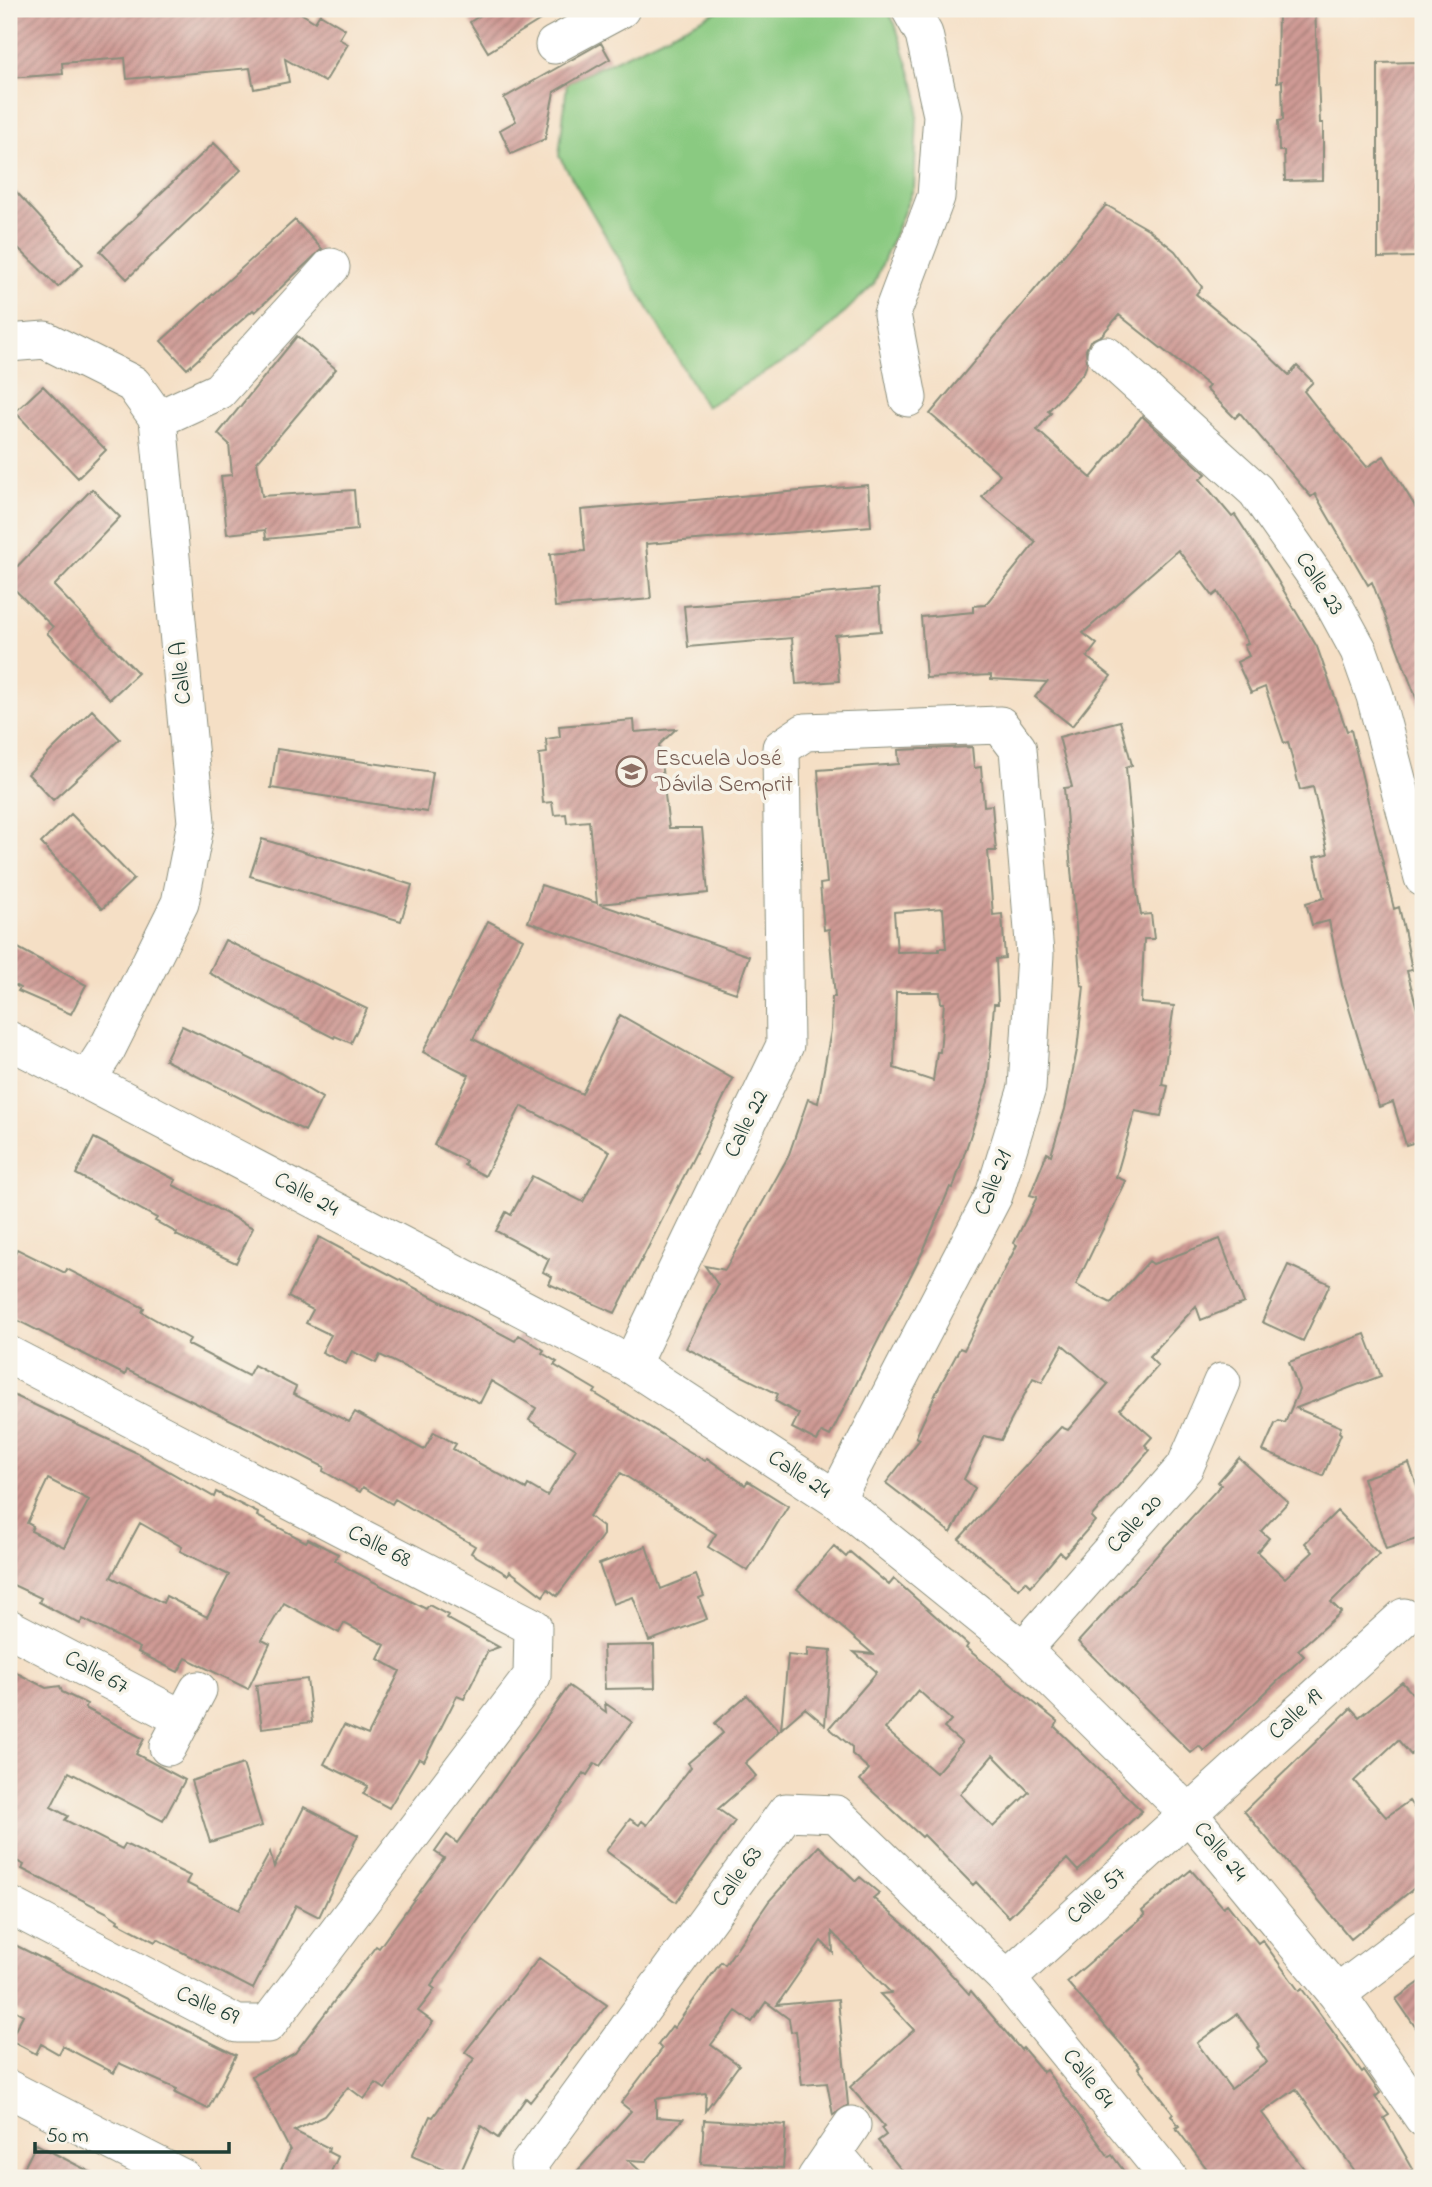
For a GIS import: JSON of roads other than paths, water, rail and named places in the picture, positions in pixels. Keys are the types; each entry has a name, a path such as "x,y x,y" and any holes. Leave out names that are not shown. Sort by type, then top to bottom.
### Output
{"street":[{"path":"554,45 583,17 621,9"},
{"path":"908,398 892,314 936,197 942,115 925,34 910,9"},
{"path":"9,343 45,340 133,384 158,419 219,391 331,267"},
{"name":"Calle 23","path":"1106,355 1256,491 1328,594 1359,651 1375,696 1423,878"},
{"name":"Calle A","path":"87,1080 107,1049 180,903 196,822 158,419"},
{"name":"Calle 21","path":"783,866 781,748 805,732 1000,725 1018,749 1035,954 1027,1088 994,1195 836,1499"},
{"name":"Calle 22","path":"631,1365 785,1045 783,866"},
{"name":"Calle 24","path":"9,1040 631,1365 836,1499 1023,1650 1188,1813 1337,1994 1423,2118"},
{"name":"Calle 68","path":"9,1355 534,1627 532,1676 414,1832"},
{"name":"Calle 20","path":"1023,1650 1185,1467 1222,1382"},
{"name":"Calle 19","path":"1188,1813 1404,1617"},
{"name":"Calle 67","path":"9,1628 183,1719"},
{"name":"Calle 63","path":"532,2178 529,2164 786,1811 836,1814 1007,1979"},
{"name":"Calle 57","path":"1007,1979 1188,1813"},
{"name":"Calle 69","path":"9,1905 237,2024 268,2024 414,1832"},
{"path":"1337,1994 1423,1929"},
{"name":"Calle 64","path":"1007,1979 1169,2178"},
{"path":"9,2089 183,2178"}],"place":[{"name":"Escuela José Dávila Semprit","path":"632,772"}]}
